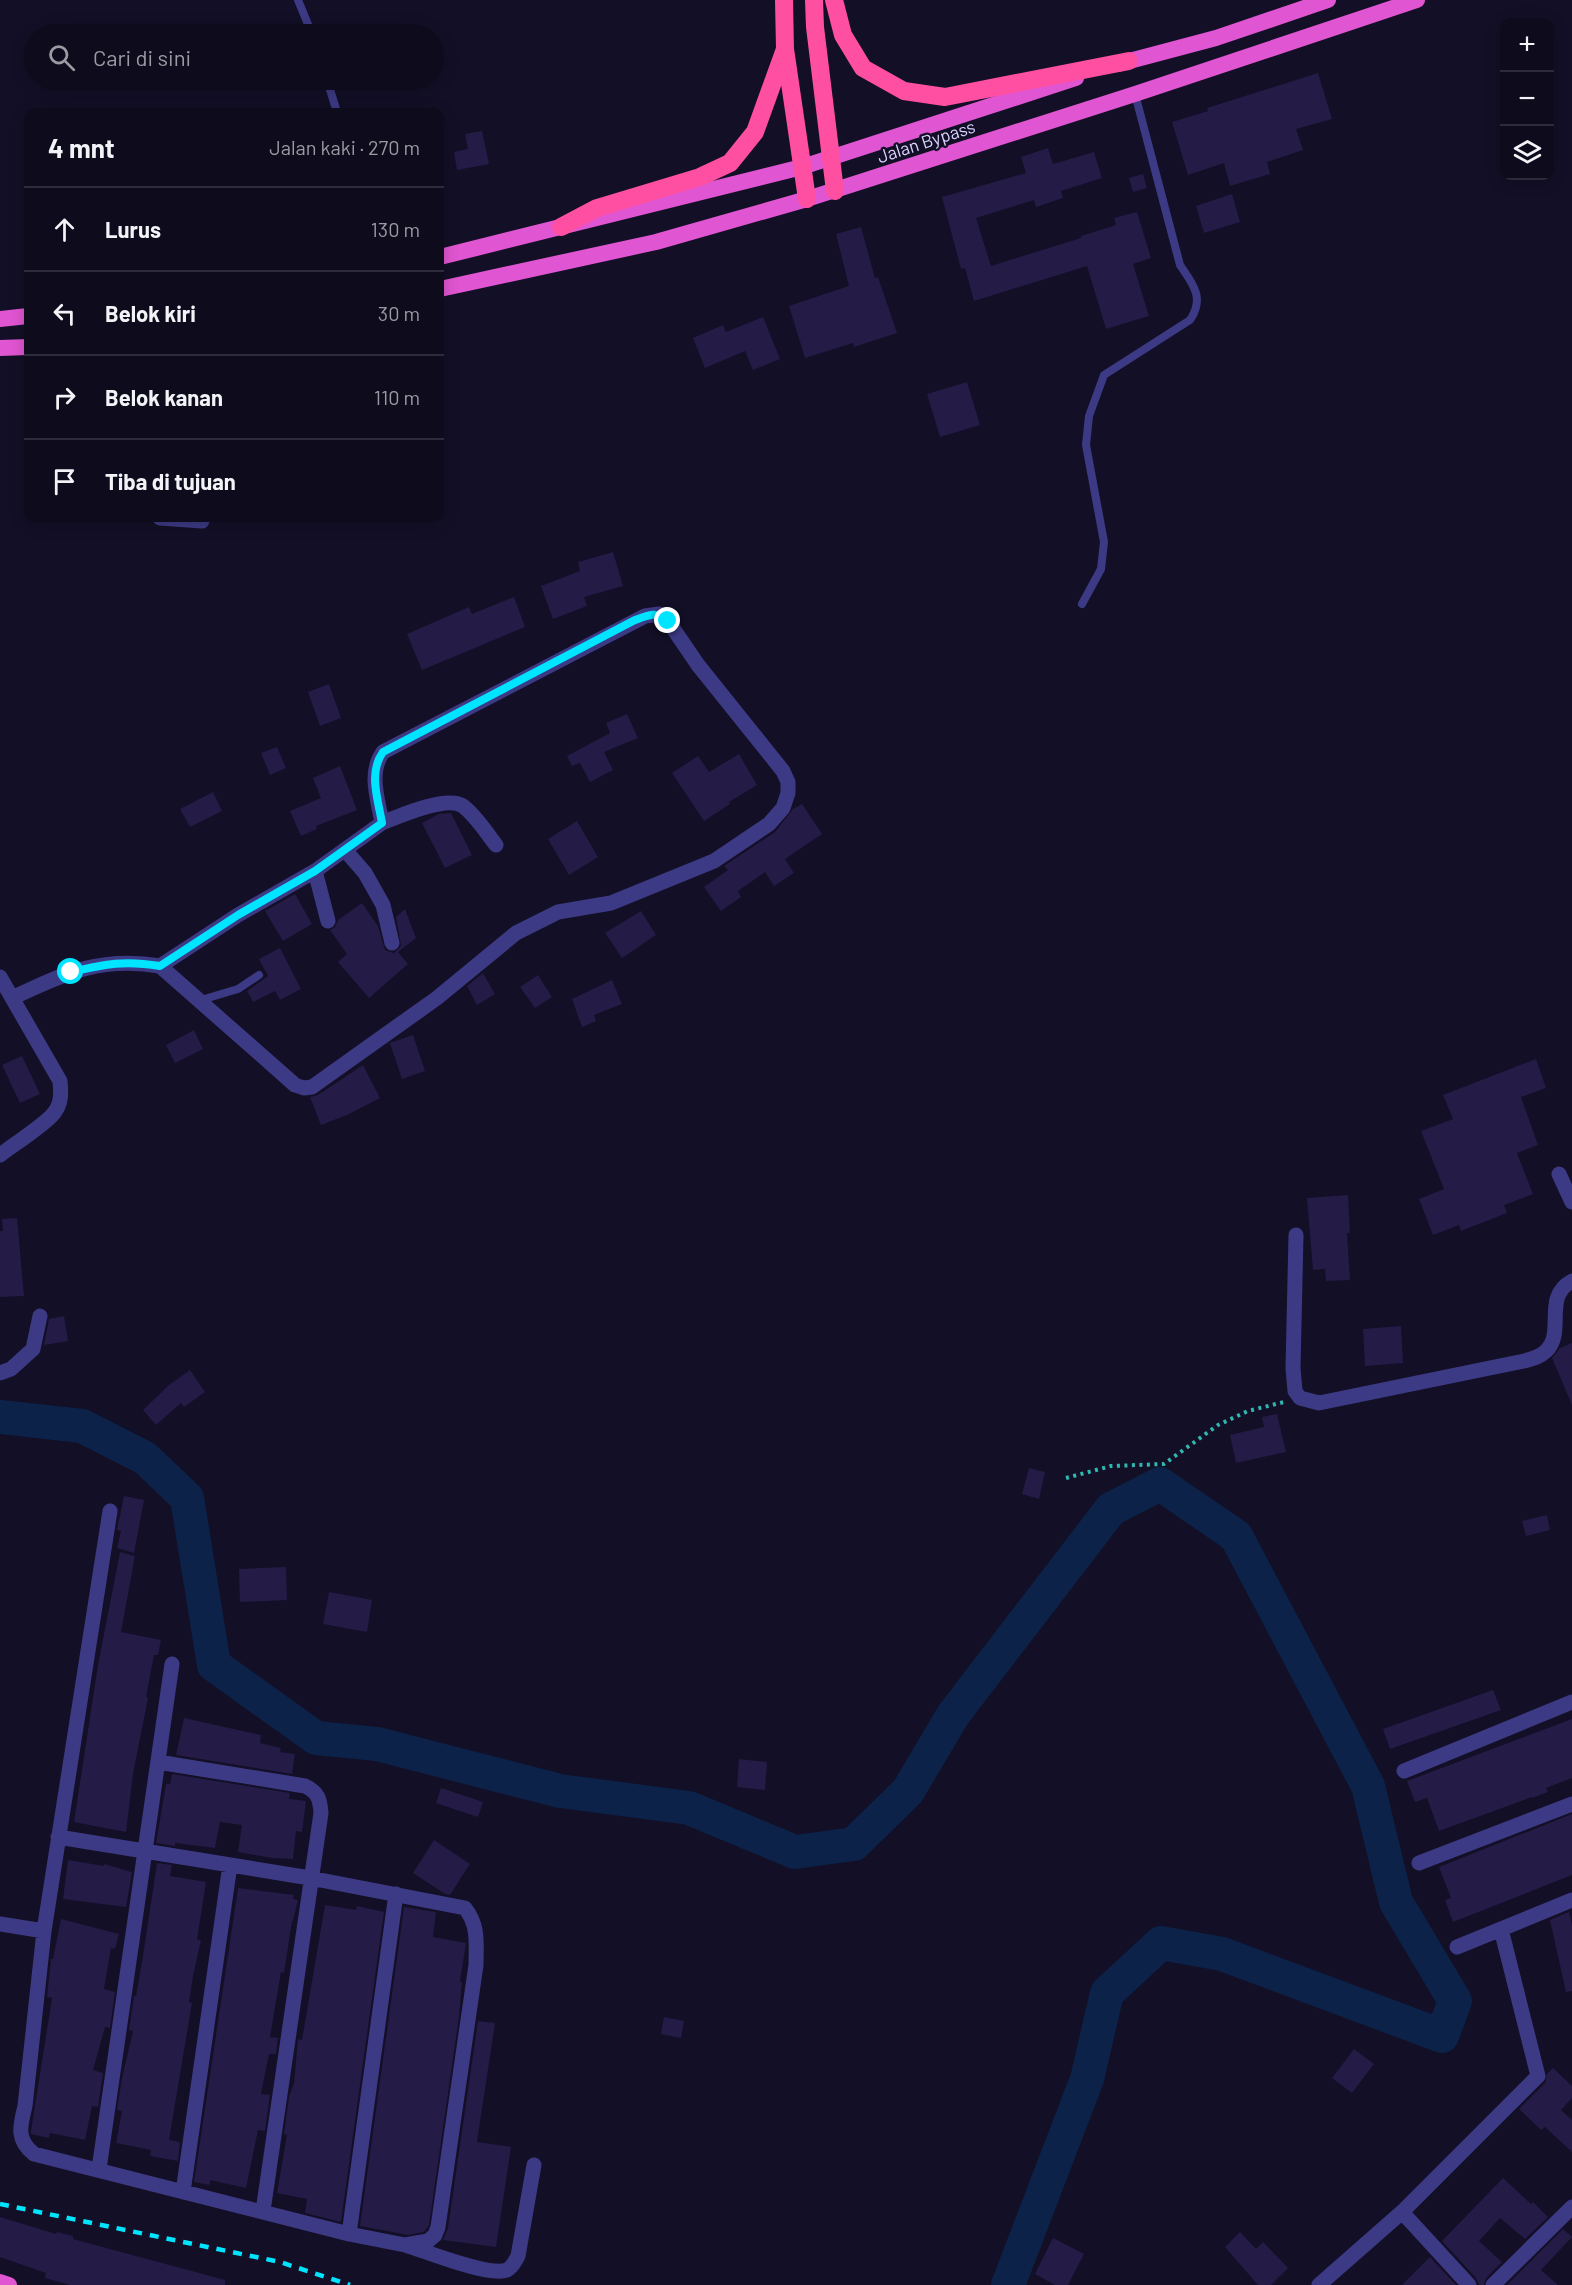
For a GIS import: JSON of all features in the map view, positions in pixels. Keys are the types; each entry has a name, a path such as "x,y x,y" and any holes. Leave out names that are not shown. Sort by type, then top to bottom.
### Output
{"highway":[{"path":"784,0 785,49 807,199"},
{"path":"814,0 815,27 835,191"},
{"path":"834,0 843,35 863,68 904,91 945,97 1129,61"},
{"name":"Jalan Bypass","path":"444,256 830,159 1129,61 1215,38 1328,0"},
{"name":"Jalan Bypass","path":"444,288 656,242 835,191 1417,0"},
{"path":"561,227 597,208 700,177 730,163 755,132 785,49"},
{"path":"0,318 24,316"},
{"path":"0,348 24,346"},
{"path":"0,2282 9,2285"}],"street":[{"path":"12,998 71,972 114,962 135,962 160,966 295,1085 304,1088 312,1086 437,998 516,933 558,912 610,903 714,861 769,824 783,808 788,793 788,782 783,771 698,665 668,621 663,616 652,614 633,621 383,752 374,770 382,823"},
{"path":"160,966 238,915 315,871 382,823 445,802 456,802 475,818 496,845"},
{"path":"345,850 365,873 383,905 392,943"},
{"path":"315,871 327,921"},
{"path":"0,977 60,1081 61,1092 54,1114 0,1155"},
{"path":"1559,1174 1572,1202"},
{"path":"1296,1235 1293,1368 1295,1391 1300,1398 1319,1403 1538,1357 1547,1350 1552,1341 1556,1299 1562,1286 1572,1281"},
{"path":"0,1373 11,1369 33,1349 40,1316"},
{"path":"110,1510 44,1931 21,2136 24,2146 34,2154 349,2234 405,2245 478,2269 497,2272 508,2270 514,2265 518,2256 534,2165"},
{"path":"99,2169 172,1664"},
{"path":"1404,1771 1572,1702"},
{"path":"158,1762 305,1786 315,1791 320,1800 321,1813 263,2211"},
{"path":"1419,1863 1572,1804"},
{"path":"58,1837 310,1878 465,1908 473,1919 476,1934 476,1965 438,2227 435,2235 428,2241 405,2245"},
{"path":"183,2192 230,1865"},
{"path":"349,2234 396,1894"},
{"path":"1457,1947 1572,1900"},
{"path":"0,1924 44,1931"},
{"path":"1319,2285 1402,2212 1538,2076 1501,1929"},
{"path":"1492,2285 1572,2207"},
{"path":"1402,2212 1468,2285"}],"lane":[{"path":"298,0 308,24"},
{"path":"330,90 336,108"},
{"path":"1082,604 1101,569 1104,542 1086,445 1089,416 1104,375 1190,320 1196,310 1198,299 1193,284 1180,265 1135,94"},
{"path":"201,1000 238,989 259,975"}],"path":[{"path":"1066,1478 1111,1466 1164,1464 1218,1425 1248,1411 1300,1398"}],"building":[{"path":"1318,73 1332,119 1296,129 1303,150 1267,162 1270,174 1230,186 1224,163 1188,175 1172,122 1208,111 1207,108"},
{"path":"482,131 489,164 457,170 454,152 468,149 465,134"},
{"path":"1048,148 1053,164 1094,152 1102,178 1061,191 1063,198 1036,207 1034,200 976,218 991,266 1081,238 1081,236 1116,225 1114,218 1137,212 1151,258 1133,264 1149,316 1106,329 1087,266 974,301 965,268 961,269 942,197 1026,173 1021,157"},
{"path":"1143,174 1147,188 1133,192 1129,178"},
{"path":"1232,194 1240,222 1204,233 1196,206"},
{"path":"861,227 875,278 878,277 897,333 854,347 853,343 805,358 789,306 849,286 836,234"},
{"path":"763,317 780,359 753,370 745,351 705,368 693,338 723,325 726,332"},
{"path":"967,382 980,425 940,437 927,394"},
{"path":"613,552 623,586 584,597 587,606 553,619 541,586 580,571 578,562"},
{"path":"514,597 525,627 422,670 407,634 469,607 472,614"},
{"path":"329,684 341,718 320,726 308,692"},
{"path":"627,714 638,738 604,752 613,770 590,782 580,763 572,766 567,756 610,733 606,723"},
{"path":"277,747 286,768 270,775 261,753"},
{"path":"739,754 757,785 704,821 672,773 698,756 709,772"},
{"path":"340,766 357,810 316,826 317,829 301,836 290,811 321,798 313,778"},
{"path":"213,792 222,811 190,827 180,809"},
{"path":"802,804 822,834 785,859 794,873 774,886 765,872 738,891 741,897 721,911 704,887 728,870 724,866 775,832 793,809"},
{"path":"451,813 472,855 445,868 422,823 439,814"},
{"path":"577,821 598,857 569,875 548,839"},
{"path":"295,894 312,924 283,941 265,911"},
{"path":"362,903 378,926 385,950 394,953 401,946 396,917 405,909 416,938 398,952 408,964 369,998 338,962 347,954 330,930 335,927 338,920"},
{"path":"641,911 656,935 622,958 605,933"},
{"path":"280,948 301,989 280,1000 275,991 253,1002 247,991 268,976 259,959"},
{"path":"483,973 495,994 477,1005 467,986"},
{"path":"538,975 552,997 535,1008 520,987"},
{"path":"612,980 622,1004 594,1015 596,1021 582,1027 572,999"},
{"path":"194,1030 203,1049 175,1063 166,1045"},
{"path":"413,1035 425,1071 402,1079 390,1043"},
{"path":"22,1056 40,1094 20,1103 2,1065"},
{"path":"1536,1059 1546,1088 1521,1097 1538,1145 1517,1153 1533,1194 1504,1205 1507,1213 1461,1231 1459,1225 1433,1235 1419,1199 1444,1189 1421,1131 1453,1119 1443,1095"},
{"path":"363,1065 380,1098 321,1125 310,1097 318,1095"},
{"path":"1348,1195 1350,1233 1347,1233 1350,1280 1326,1281 1325,1269 1313,1270 1307,1198"},
{"path":"17,1218 24,1296 0,1297 2,1219"},
{"path":"64,1316 68,1341 44,1345 49,1319"},
{"path":"1401,1326 1403,1363 1365,1366 1363,1329"},
{"path":"1572,1343 1572,1405 1552,1358 1560,1348"},
{"path":"190,1370 205,1392 184,1407 181,1403 156,1425 143,1410 169,1385"},
{"path":"1277,1414 1286,1452 1236,1463 1230,1435 1264,1427 1262,1417"},
{"path":"1029,1468 1045,1472 1039,1499 1022,1494"},
{"path":"124,1496 144,1500 134,1553 117,1548 121,1531 117,1530"},
{"path":"1547,1515 1550,1530 1526,1536 1522,1521"},
{"path":"120,1552 135,1556 121,1632 161,1640 158,1655 154,1655 146,1697 148,1698 133,1774 126,1832 74,1822 98,1665"},
{"path":"286,1567 287,1600 240,1602 239,1569"},
{"path":"329,1592 372,1600 367,1632 323,1624"},
{"path":"1493,1690 1501,1710 1390,1749 1383,1729"},
{"path":"184,1718 261,1735 260,1743 281,1748 280,1752 295,1754 292,1774 176,1755"},
{"path":"1572,1719 1572,1778 1546,1788 1548,1792 1439,1831 1427,1798 1415,1802 1407,1781"},
{"path":"739,1759 767,1762 765,1790 737,1787"},
{"path":"172,1774 290,1793 289,1799 306,1801 302,1832 296,1831 293,1859 238,1852 242,1825 220,1822 215,1848 156,1843 166,1784 170,1784"},
{"path":"441,1788 483,1802 478,1817 436,1803"},
{"path":"1572,1814 1572,1875 1453,1922 1445,1900 1451,1898 1439,1867"},
{"path":"434,1840 470,1864 450,1895 413,1873"},
{"path":"68,1860 104,1866 104,1864 132,1872 126,1907 63,1899"},
{"path":"157,1863 172,1865 170,1876 206,1882 197,1940 201,1940 189,2002 192,2003 169,2140 180,2142 178,2161 150,2156 151,2150 116,2143 122,2111 117,2110 133,2031 129,2030"},
{"path":"238,1888 294,1895 293,1899 298,1900 292,1921 284,1973 281,1972 270,2037 278,2038 276,2054 269,2054 261,2094 270,2095 265,2131 258,2130 246,2188 210,2180 210,2185 194,2182"},
{"path":"325,1905 356,1910 357,1906 384,1912 341,2222 305,2213 307,2199 277,2193 287,2135 284,2134 289,2097 294,2083 298,2039 302,2040"},
{"path":"404,1907 436,1912 433,1937 466,1943 460,1982 462,1982 459,2017 429,2225 424,2232 408,2235 360,2226"},
{"path":"1569,1912 1572,1925 1572,1991 1566,1992 1550,1920"},
{"path":"61,1919 119,1934 115,1949 111,1948 104,1989 115,1992 110,2028 105,2027 93,2070 103,2073 98,2107 92,2106 85,2140 50,2133 49,2138 31,2134 52,1998 47,1997 51,1959 53,1959"},
{"path":"664,2017 684,2021 681,2038 661,2034"},
{"path":"478,2021 495,2023 477,2142 511,2147 496,2247 443,2240 448,2228"},
{"path":"1354,2049 1374,2064 1352,2093 1332,2078"},
{"path":"1553,2068 1572,2086 1572,2098 1561,2110 1572,2120 1572,2152 1545,2127 1541,2130 1519,2109 1545,2083 1547,2074"},
{"path":"1503,2178 1548,2217 1525,2239 1500,2218 1479,2241 1502,2262 1486,2278 1484,2285 1479,2285 1476,2278 1442,2241"},
{"path":"0,2217 225,2280 225,2285 70,2285 45,2278 46,2273 0,2257"},
{"path":"1563,2229 1572,2237 1541,2270 1558,2285 1507,2285"},
{"path":"1240,2232 1256,2249 1263,2242 1288,2268 1271,2285 1258,2285 1225,2247"},
{"path":"1053,2238 1084,2254 1068,2285 1055,2285 1035,2274"},
{"path":"1430,2257 1456,2285 1402,2285"}],"waterway":[{"path":"0,1417 82,1426 145,1458 187,1498 214,1665 316,1738 377,1744 560,1791 689,1808 795,1852 854,1844 908,1791 953,1715 1111,1509 1160,1484 1236,1536 1368,1786 1396,1902 1455,2001 1442,2036 1222,1954 1161,1943 1107,1993 1087,2079 1008,2285"}],"railway":[{"path":"0,2204 280,2262 350,2285"}],"route":[{"path":"71,972 114,962 135,962 160,966 238,915 315,871 382,823 374,770 383,752 633,621 652,614 663,616 668,621"}]}
